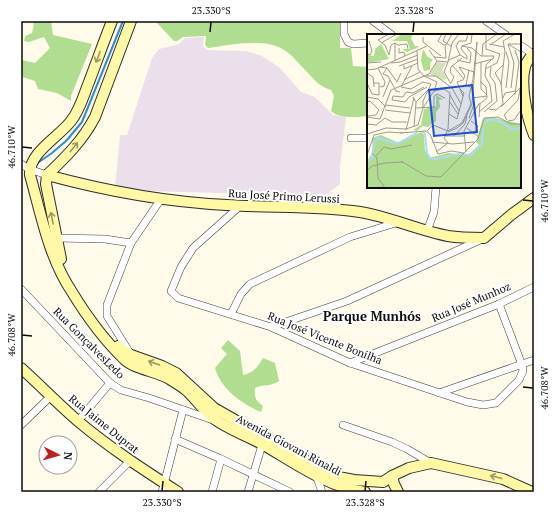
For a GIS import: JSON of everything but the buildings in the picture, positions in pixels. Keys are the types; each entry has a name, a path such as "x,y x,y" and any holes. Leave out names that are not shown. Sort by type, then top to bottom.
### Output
{"street":[{"path":"25,166 73,119 112,21"},
{"path":"48,175 70,153 88,130 95,117 131,21"},
{"path":"344,21 344,34 348,42 353,44 367,43"},
{"path":"374,21 391,34"},
{"path":"486,21 505,34"},
{"path":"521,46 533,54 525,65 523,78 530,125 534,135"},
{"path":"351,138 367,138"},
{"name":"Rua José Primo Lerussi","path":"25,166 48,175 73,182 161,199 240,206 318,208 360,212 449,236 484,238"},
{"name":"Avenida Giovani Rinaldi","path":"25,166 30,175 57,263 65,280 86,313 102,334 125,360 130,358"},
{"name":"Avenida Giovani Rinaldi","path":"48,175 46,184 57,238 63,264 73,286 106,332 130,358 186,390 202,408 333,476 369,482 383,482 409,468 431,463 503,479 533,491"},
{"path":"428,231 434,212 436,188"},
{"path":"271,328 347,301 484,238 534,198"},
{"path":"130,358 107,316 107,305 131,243 161,199"},
{"name":"Rua José Vicente Bonilha","path":"240,206 193,248 181,267 171,291 178,298 271,328 350,363 474,404 496,403 519,380 523,371 522,365"},
{"path":"231,314 241,294 250,284 350,237 399,222"},
{"path":"57,238 105,239 131,243"},
{"name":"Rua José Munhoz","path":"350,363 499,304 534,287"},
{"name":"Rua GonçalvesLedo","path":"21,289 110,383 121,390 150,398 183,410 221,418"},
{"path":"499,304 522,365"},
{"path":"439,393 534,360"},
{"name":"Rua Jaime Duprat","path":"21,368 78,421 163,487 178,492"},
{"path":"78,421 110,383"},
{"path":"21,425 51,396"},
{"path":"163,487 183,410"},
{"name":"Avenida Giovani Rinaldi","path":"221,418 262,445 334,485 365,492"},
{"path":"343,425 392,442 431,463"},
{"path":"175,439 290,492"},
{"path":"248,492 262,445"},
{"path":"212,492 221,459"},
{"path":"99,492 130,461"},
{"path":"316,475 322,492"},
{"path":"392,476 398,492"}],"shaded area":[{"path":"204,37 203,47 208,50 247,51 262,56 280,68 301,92 315,97 333,115 346,117 340,166 340,184 324,196 145,191 115,187 120,135 127,135 152,58 159,49 179,44 185,38"}],"green space":[{"path":"32,21 51,21 53,35 92,44 71,96 71,101 57,93 38,89 35,81 22,77 21,60 35,63 50,48 44,37 29,42 24,41 25,36 32,33 34,25"},
{"path":"155,21 340,21 340,48 351,48 353,66 367,67 367,116 354,117 334,114 331,111 334,96 331,90 320,84 292,56 278,47 269,44 249,43 208,48 205,45 206,36 183,37 177,41 174,41"},
{"path":"228,340 240,351 243,375 250,373 255,369 263,358 275,363 279,381 255,388 256,398 263,406 261,412 247,405 233,395 218,376 215,368 227,354 221,348"}],"waterway":[{"path":"36,164 67,140 82,122 123,21"}],"district":[{"name":"Parque Munhós","path":"372,316"}]}
